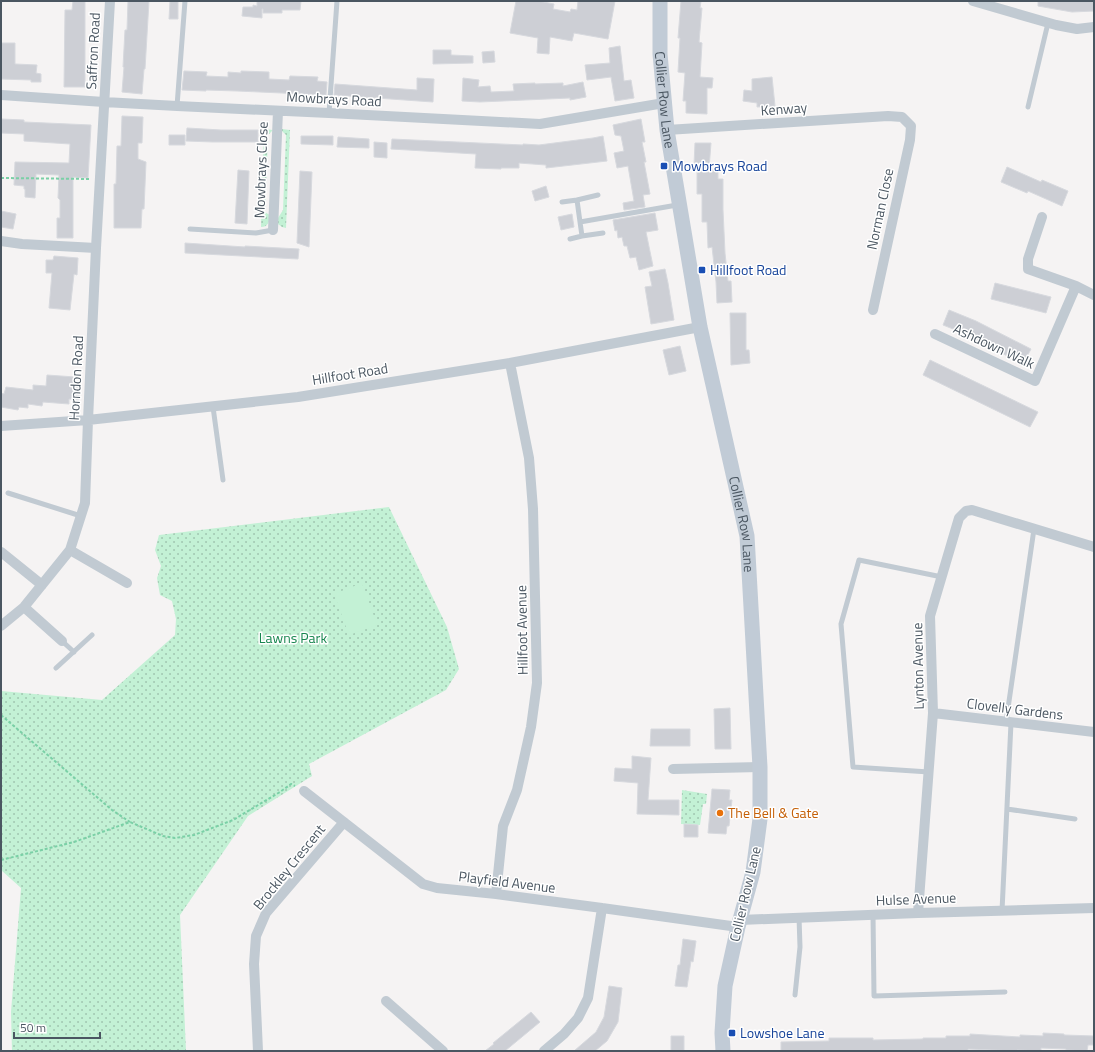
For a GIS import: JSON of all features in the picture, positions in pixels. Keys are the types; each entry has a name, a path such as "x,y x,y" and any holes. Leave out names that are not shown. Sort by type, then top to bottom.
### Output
{"main road":[{"name":"Collier Row Lane","path":"660,1 660,54 667,130 700,327 748,536 760,767 760,819 754,872 739,923 725,986 722,1032 723,1051"}],"street":[{"name":"Saffron Road","path":"104,102 110,1"},
{"path":"973,1 1063,27 1077,29 1094,27"},
{"name":"Mowbrays Road","path":"1,95 177,106 540,124 664,103"},
{"name":"Horndon Road","path":"1,626 24,607 70,550 85,503 104,102"},
{"name":"Mowbrays Close","path":"273,230 278,111"},
{"name":"Kenway","path":"667,130 888,116 902,117"},
{"name":"Norman Close","path":"873,310 910,140 910,126 902,117"},
{"path":"1042,216 1028,259 1028,268 1076,286 1094,295"},
{"path":"1,241 22,244 96,248"},
{"name":"Ashdown Walk","path":"935,334 1035,381 1076,286"},
{"name":"Hillfoot Road","path":"1,426 88,420 298,397 510,363 700,327"},
{"name":"Hillfoot Avenue","path":"496,894 503,826 517,790 531,727 537,683 533,509 529,458 510,363"},
{"name":"Lynton Avenue","path":"918,913 933,713 930,616 959,518 966,511 972,510 1094,547"},
{"path":"70,550 127,584"},
{"path":"1,552 42,585"},
{"path":"24,607 62,641"},
{"name":"Clovelly Gardens","path":"933,713 1094,732"},
{"path":"673,769 760,767"},
{"name":"Playfield Avenue","path":"304,791 424,884 437,888 739,923"},
{"name":"Brockley Crescent","path":"258,1051 254,964 256,936 266,913 344,822"},
{"path":"544,1051 564,1034 578,1018 588,998 602,908"},
{"name":"Hulse Avenue","path":"739,923 799,917 1094,908"},
{"path":"386,1001 443,1051"}],"lane":[{"path":"177,106 185,1"},
{"path":"329,113 337,1"},
{"path":"1028,107 1048,23"},
{"path":"562,202 598,195"},
{"path":"577,200 582,236"},
{"path":"580,222 680,204"},
{"path":"190,229 256,233 273,230"},
{"path":"570,238 603,233"},
{"path":"213,407 223,480"},
{"path":"8,493 81,516"},
{"path":"1002,911 1008,722 1034,529"},
{"path":"929,772 853,767 841,624 858,560 942,577"},
{"path":"56,668 92,635"},
{"path":"62,641 74,652"},
{"path":"1006,809 1075,819"},
{"path":"873,914 874,996 1005,992"},
{"path":"795,995 800,947 799,917"}],"path":[{"path":"1,178 100,180"},
{"path":"1,715 112,810 130,822 164,836 175,838 194,835 232,820 291,784 304,791"},
{"path":"1,860 74,842 130,822"}],"green space":[{"path":"264,129 273,130 268,135 265,212 271,216 267,225 261,227"},
{"path":"282,129 290,130 286,228 278,224 278,218 283,210 286,135"},
{"name":"Lawns Park","path":"389,507 447,627 459,669 446,690 309,764 312,776 248,816 180,915 186,1051 12,1051 11,1012 21,888 1,870 1,691 102,700 175,635 176,619 172,601 160,595 157,578 161,566 155,550 159,535"},
{"path":"362,583 377,625 349,635 334,594"},
{"path":"682,790 707,794 706,804 703,804 700,825 681,824"}],"building":[{"path":"73,1 85,1 85,87 64,87 65,10 72,10"},
{"path":"128,1 149,1 142,94 122,92"},
{"path":"170,1 178,1 178,19 169,19"},
{"path":"257,1 301,1 300,10 282,10 282,13 263,13 262,9 262,18 242,16 243,7 253,7 253,5 257,6"},
{"path":"516,1 538,1 554,4 553,9 570,12 571,9 577,10 578,1 615,1 608,39 574,33 572,41 550,37 549,54 537,53 538,38 510,33"},
{"path":"681,1 701,1 700,8 702,8 699,42 702,43 700,77 713,78 712,88 707,88 707,114 686,113 686,101 683,101 685,73 678,72 680,38 678,38"},
{"path":"1038,1 1094,1 1094,11 1072,12 1038,6"},
{"path":"1,43 15,43 15,64 37,65 36,73 41,74 41,82 31,82 31,80 1,79"},
{"path":"620,46 624,81 631,80 634,98 615,101 611,77 587,80 585,65 610,63 609,48"},
{"path":"433,50 451,50 451,55 473,56 473,63 433,64"},
{"path":"494,51 495,62 483,63 482,52"},
{"path":"184,71 207,72 206,76 228,77 228,72 269,72 269,79 289,80 290,76 318,77 317,81 327,82 326,95 182,90"},
{"path":"772,77 775,106 757,107 757,103 743,101 744,90 752,91 752,79"},
{"path":"417,78 434,79 433,102 334,95 335,84 417,90"},
{"path":"463,78 479,80 478,87 490,86 491,92 514,91 513,84 563,83 563,86 583,82 586,97 570,100 570,98 480,102 462,101"},
{"path":"122,116 143,117 142,143 138,143 138,159 146,162 144,209 142,209 141,228 114,228 114,184 116,184 117,146 121,146"},
{"path":"1,119 24,120 24,122 91,125 88,178 73,177 73,238 57,238 57,218 60,218 60,200 58,198 59,175 36,174 35,198 25,197 24,186 14,185 15,162 69,163 70,144 24,141 24,134 1,133"},
{"path":"641,119 645,142 642,142 646,162 644,162 650,194 643,195 645,207 624,210 623,203 634,201 628,166 617,168 614,153 624,151 621,136 615,135 613,125"},
{"path":"187,128 258,130 258,142 186,141"},
{"path":"169,135 185,135 185,145 169,145"},
{"path":"301,136 333,136 333,145 301,144"},
{"path":"603,136 607,161 546,168 546,165 519,163 519,168 475,168 476,154 391,149 392,139 539,145"},
{"path":"338,137 369,139 369,148 337,147"},
{"path":"374,142 387,143 387,158 374,157"},
{"path":"695,143 711,143 709,169 718,169 718,179 723,179 725,253 728,281 731,281 732,302 717,303 712,247 708,248 707,222 702,222 702,194 697,194 697,166 694,165"},
{"path":"1007,167 1041,182 1042,180 1068,191 1062,206 1028,191 1027,193 1001,182"},
{"path":"238,170 249,171 247,224 235,223"},
{"path":"300,171 312,172 309,247 297,243"},
{"path":"546,186 549,197 535,201 532,191"},
{"path":"1,211 16,214 13,229 1,227"},
{"path":"655,213 658,230 646,232 653,266 639,270 636,257 630,258 627,246 624,246 622,237 618,238 613,220"},
{"path":"572,214 574,227 561,230 558,217"},
{"path":"185,243 299,249 298,259 185,253"},
{"path":"54,256 78,258 77,275 74,274 70,310 49,308 52,273 46,273 46,260 53,260"},
{"path":"665,269 674,320 651,324 645,287 652,286 649,272"},
{"path":"995,283 1051,297 1046,313 991,299"},
{"path":"949,310 976,321 1031,349 1023,364 972,338 973,337 943,325"},
{"path":"730,313 746,313 746,350 749,350 750,363 731,365"},
{"path":"680,346 686,371 669,375 663,350"},
{"path":"930,360 1038,412 1030,427 923,375"},
{"path":"47,375 75,377 74,385 80,386 79,400 69,399 69,404 43,402 42,406 28,404 28,408 19,407 18,410 1,407 1,393 4,394 6,387 33,390 33,385 46,386"},
{"path":"730,708 731,749 715,749 714,709"},
{"path":"651,729 690,729 690,746 650,746"},
{"path":"632,756 651,758 648,800 679,800 679,815 637,814 638,783 614,781 615,768 632,769"},
{"name":"The Bell & Gate","path":"712,789 730,790 729,800 732,800 729,826 727,826 726,834 708,833"},
{"path":"684,824 698,825 698,837 684,837"},
{"path":"683,939 696,941 687,987 675,986 678,965 680,965"},
{"path":"609,986 622,988 618,1022 607,1041 595,1051 574,1051 596,1032 604,1017"},
{"path":"531,1012 540,1022 505,1051 485,1051 494,1044 493,1043"},
{"path":"1043,1033 1094,1036 1094,1045 1088,1045 1087,1051 1041,1048 1041,1051 968,1049 968,1051 781,1051 781,1042 829,1041 829,1038 873,1038 873,1040 923,1039 946,1038 946,1036 970,1036 970,1034 1020,1037 1020,1035 1043,1036"},
{"path":"671,1036 684,1036 684,1051 671,1051"}],"place":[{"name":"Mowbrays Road","path":"664,166"},
{"name":"Hillfoot Road","path":"702,270"},
{"name":"The Bell & Gate","path":"720,813"},
{"name":"Lowshoe Lane","path":"732,1033"}]}
